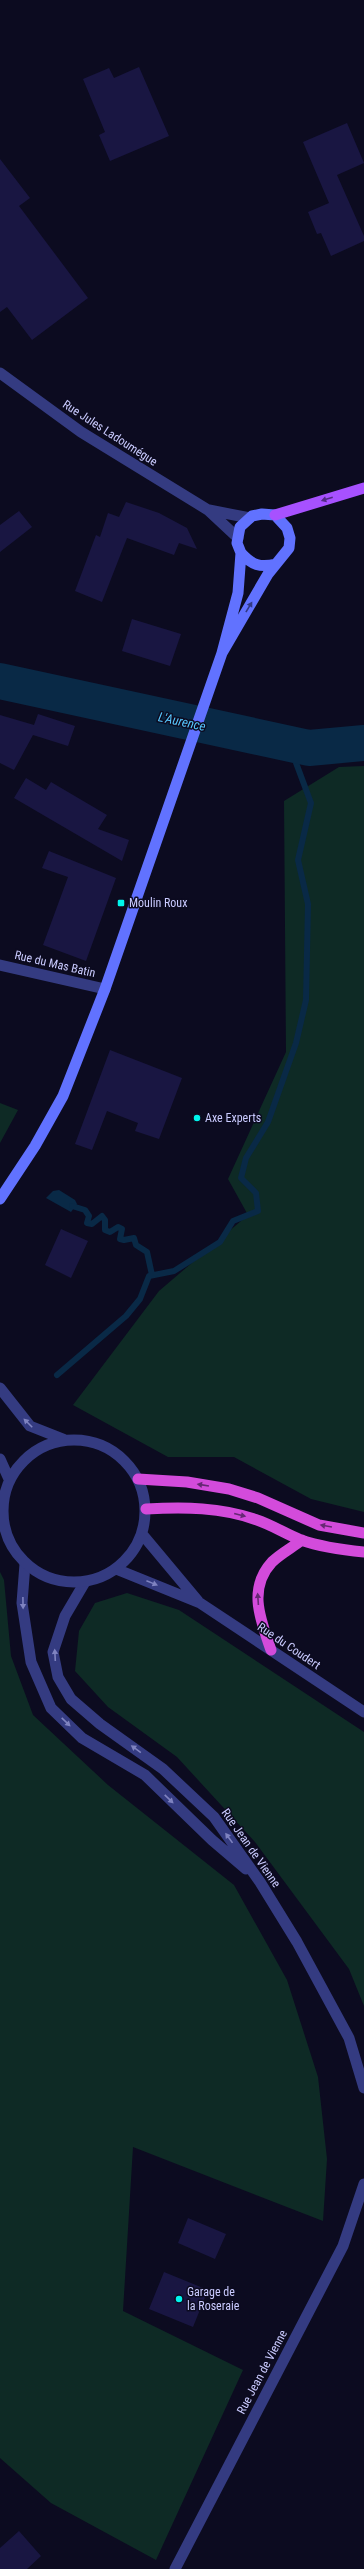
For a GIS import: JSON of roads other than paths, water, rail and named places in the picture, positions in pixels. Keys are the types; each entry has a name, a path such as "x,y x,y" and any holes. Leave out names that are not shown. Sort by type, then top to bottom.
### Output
{"highway":[{"path":"138,1479 186,1482 229,1489 258,1498 319,1525 364,1533"},
{"path":"146,1509 186,1507 219,1510 257,1520 302,1540 344,1550 364,1552"},
{"path":"271,1650 259,1616 257,1588 272,1563 302,1540"}],"main road":[{"path":"0,1199 35,1146 63,1096 105,989 222,653 238,593 241,553 238,538 240,527 250,518 262,514 275,516 364,488"},
{"path":"222,653 276,564 284,557 289,548 290,538 287,528 275,516"},
{"path":"241,553 251,564 263,567 276,564"}],"street":[{"name":"Rue Jules Ladoumégue","path":"0,373 81,432 208,510 238,538"},
{"name":"Rue Jules Ladoumégue","path":"208,510 250,518"},
{"name":"Rue du Mas Batin","path":"0,965 105,989"},
{"path":"0,1388 30,1426 63,1439 85,1440 107,1447 125,1460 138,1479 146,1509 142,1534 131,1553 116,1569 102,1577 85,1582 64,1582 43,1576 25,1564 11,1546 3,1524 2,1501 9,1479 22,1460 41,1446 63,1439"},
{"path":"0,1459 9,1479"},
{"name":"Rue du Coudert","path":"142,1534 200,1603"},
{"path":"25,1564 22,1603 31,1662 51,1708 82,1738 145,1775 212,1840 260,1882"},
{"name":"Rue du Coudert","path":"116,1569 200,1603 364,1712"},
{"name":"Rue Jean de Vienne","path":"85,1582 65,1616 53,1652 58,1677 71,1699 100,1724 163,1769 214,1817 260,1882 298,1942 349,2038 364,2088"},
{"name":"Rue Jean de Vienne","path":"176,2569 343,2246 364,2184"}],"water":[{"path":"59,1190 75,1200 77,1204 71,1212 46,1198 53,1191"}],"waterway":[{"name":"L'Aurence","path":"0,681 309,748 364,743"},
{"path":"57,1375 126,1316 140,1299 149,1276 174,1271 220,1242 233,1221 258,1211 256,1193 241,1178 246,1158 268,1122 296,1043 306,1000 308,904 298,860 311,803 289,744"},
{"path":"72,1206 85,1210 89,1216 87,1223 92,1224 102,1216 105,1220 105,1230 110,1232 118,1227 122,1229 120,1239 124,1240 134,1238 136,1245 147,1252 152,1275"}],"place":[{"name":"Moulin Roux","path":"121,903"},
{"name":"Axe Experts","path":"197,1118"},
{"name":"Garage de la Roseraie","path":"179,2299"}]}
